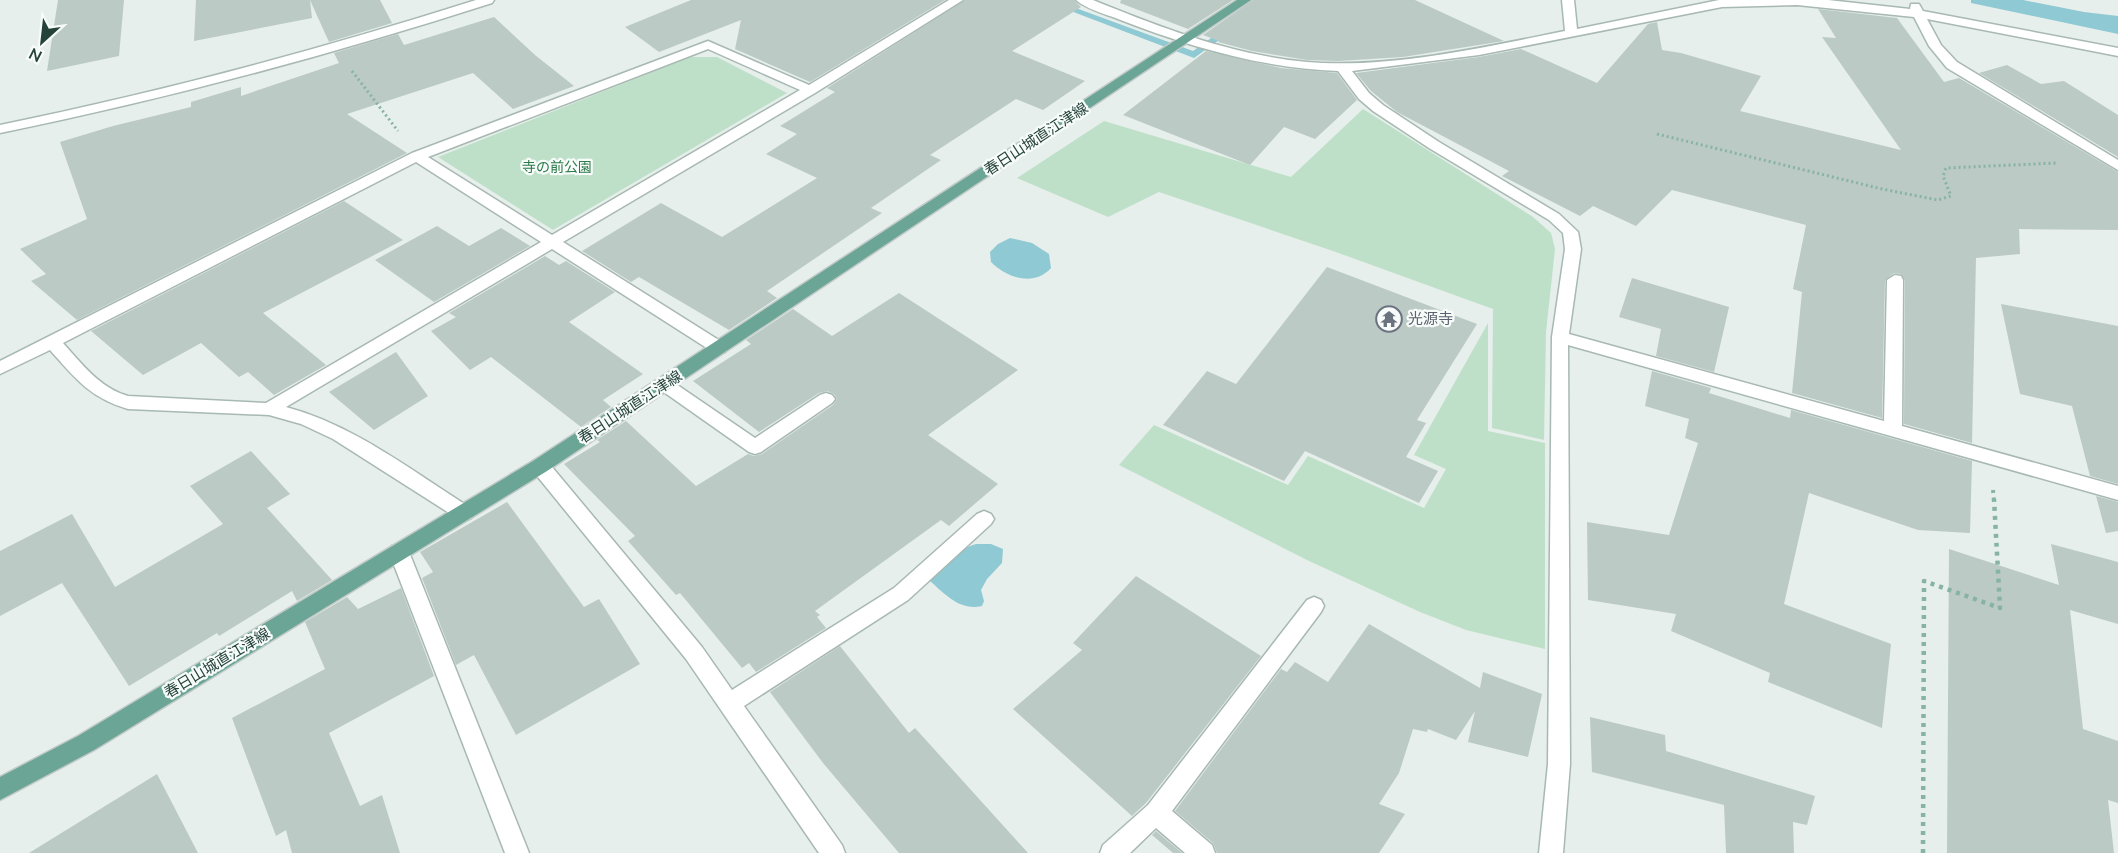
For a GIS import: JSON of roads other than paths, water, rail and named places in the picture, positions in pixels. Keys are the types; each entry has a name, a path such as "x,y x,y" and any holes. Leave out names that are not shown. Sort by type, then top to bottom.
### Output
{"main road":[{"name":"春日山城直江津線","path":"0,789 86,743 540,466 1245,0"}],"street":[{"path":"0,129 157,95 334,48 488,0"},
{"path":"270,409 810,90 957,0"},
{"path":"1082,0 1185,41 1281,63 1343,68 1459,54 1571,34 1703,4 1749,1 1822,1 1884,7 2118,52"},
{"path":"1568,0 1571,34"},
{"path":"1911,0 1935,46 1952,65 2115,164"},
{"path":"0,368 417,156 708,45 810,90"},
{"path":"1343,68 1364,96 1378,108 1434,145 1554,217 1570,232 1573,249 1560,337 1559,764 1551,853"},
{"path":"417,156 719,348"},
{"path":"1893,430 1895,280"},
{"path":"1560,337 2118,493"},
{"path":"53,342 95,387 113,400 124,404 270,409 306,419 339,434 464,513"},
{"path":"664,384 755,447 826,399"},
{"path":"540,466 694,653 833,853"},
{"path":"729,704 901,594 984,519"},
{"path":"399,552 517,853"},
{"path":"1112,853 1156,813 1314,606"},
{"path":"1156,813 1203,853"}],"water":[{"path":"1971,0 2023,0 2118,16 2118,34 1971,3"},
{"path":"1010,238 1032,243 1049,254 1051,268 1044,274 1029,279 1013,276 997,268 991,262 990,252 998,244"},
{"path":"976,544 991,544 1003,549 1002,563 987,579 981,590 984,601 982,606 974,607 954,601 930,581 962,550"}],"waterway":[{"path":"1046,0 1194,55 1228,30"}],"place":[{"name":"光源寺","path":"1389,319"}],"park label":[{"name":"寺の前公園","path":"557,167"}]}
